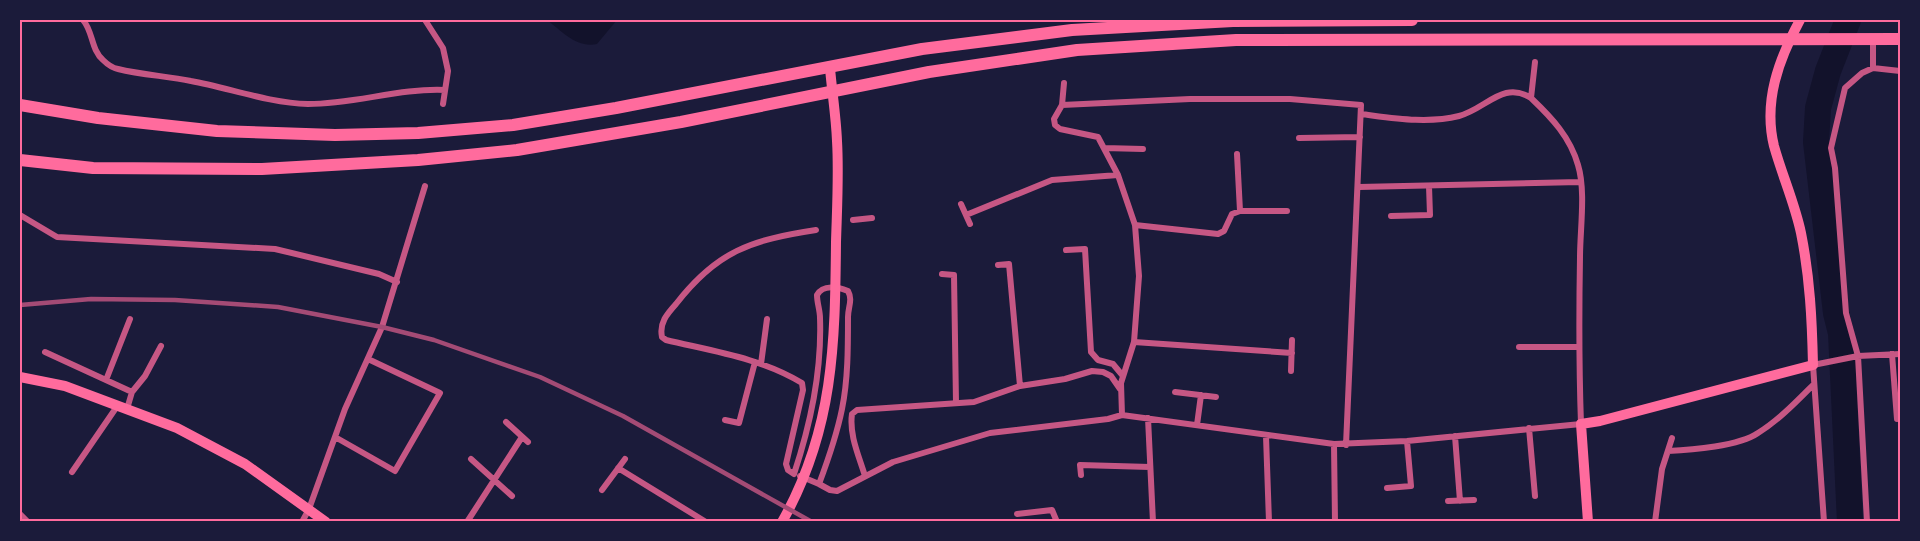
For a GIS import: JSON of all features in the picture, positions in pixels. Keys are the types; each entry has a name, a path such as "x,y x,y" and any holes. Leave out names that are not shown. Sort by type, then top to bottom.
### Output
{"highway":[{"path":"20,105 98,118 217,131 335,135 418,133 536,121 830,68 922,49 1072,30 1186,22 1412,20"},
{"path":"20,160 93,168 262,170 418,160 517,150 681,122 929,72 1077,50 1224,41 1900,39"}],"main road":[{"path":"1588,522 1581,424 1813,365 1811,290 1801,231 1774,144 1770,101 1778,67 1800,20"},
{"path":"782,522 809,465 823,421 828,391 836,288 837,142 830,68"},
{"path":"20,377 65,386 177,428 245,464 323,521"}],"street":[{"path":"83,20 101,59 116,69 192,81 307,104 362,100 421,89 445,90"},
{"path":"425,20 443,48 448,71 443,104"},
{"path":"1873,39 1873,68"},
{"path":"1531,98 1535,62"},
{"path":"1867,522 1858,356 1846,313 1835,168 1831,148 1845,88 1862,73 1873,68 1900,71"},
{"path":"1064,83 1062,105 1054,119 1055,125 1060,129 1098,137 1118,175 1135,225 1139,276 1134,342 1123,376 1121,391 1122,415"},
{"path":"816,230 780,236 739,248 717,262 687,289 663,320 661,332 662,337 666,340 758,363 783,371 802,383 803,390 786,464 788,470 794,474 830,490 837,491 893,462 990,433 1108,419 1122,415 1334,444 1407,441 1581,424 1579,168 1570,143 1556,122 1522,92 1499,94 1461,115 1439,120 1413,120 1361,114"},
{"path":"1062,105 1190,99 1290,99 1361,105 1346,444"},
{"path":"1299,138 1360,136"},
{"path":"1104,148 1143,149"},
{"path":"1237,153 1240,211"},
{"path":"966,215 1052,180 1118,175"},
{"path":"1359,187 1580,182"},
{"path":"302,522 309,509 345,409 382,327 425,186"},
{"path":"1391,216 1430,215 1429,186"},
{"path":"961,204 970,224"},
{"path":"1135,225 1218,234 1224,231 1232,214 1240,211 1287,211"},
{"path":"20,215 57,237 275,249 379,274 397,282"},
{"path":"853,220 872,218"},
{"path":"1066,250 1085,249 1091,352 1098,360 1113,364 1123,376"},
{"path":"998,264 1009,264 1020,386"},
{"path":"942,274 954,275 956,404"},
{"path":"794,474 808,430 818,378 820,314 817,295 819,290 824,288 848,291 851,296 842,409 819,484"},
{"path":"724,420 739,423 758,363 767,319"},
{"path":"106,380 130,320"},
{"path":"1291,371 1292,340"},
{"path":"1134,342 1292,353"},
{"path":"72,472 144,376 161,346"},
{"path":"1520,347 1579,347"},
{"path":"45,352 132,392"},
{"path":"1892,354 1898,418"},
{"path":"1824,522 1813,365 1858,356 1900,354"},
{"path":"335,437 395,471 440,393 368,359"},
{"path":"865,476 852,436 852,414 857,410 974,402 1020,386 1065,379 1092,371 1103,372 1111,376 1121,391"},
{"path":"1668,451 1705,448 1749,438 1768,425 1815,384"},
{"path":"1175,392 1216,397"},
{"path":"1197,426 1201,395"},
{"path":"1148,418 1153,522"},
{"path":"506,422 528,442"},
{"path":"1529,428 1535,496"},
{"path":"1266,436 1269,522"},
{"path":"1455,436 1460,501"},
{"path":"467,522 522,437"},
{"path":"1655,522 1662,469 1672,438"},
{"path":"1387,488 1411,486 1407,441"},
{"path":"1334,444 1335,522"},
{"path":"471,459 512,496"},
{"path":"602,490 625,459"},
{"path":"1080,475 1080,465 1150,467"},
{"path":"618,468 706,522"},
{"path":"1448,501 1474,500"},
{"path":"1017,514 1052,510 1057,522"},
{"path":"20,514 28,522"}],"shaded area":[{"path":"547,20 617,20 597,44 589,45 570,38"}],"waterway":[{"path":"1848,20 1828,71 1818,108 1816,142 1836,313 1841,333 1850,522"}],"railway":[{"path":"20,305 91,299 175,300 278,307 382,327 434,340 540,377 623,416 812,522"}]}
